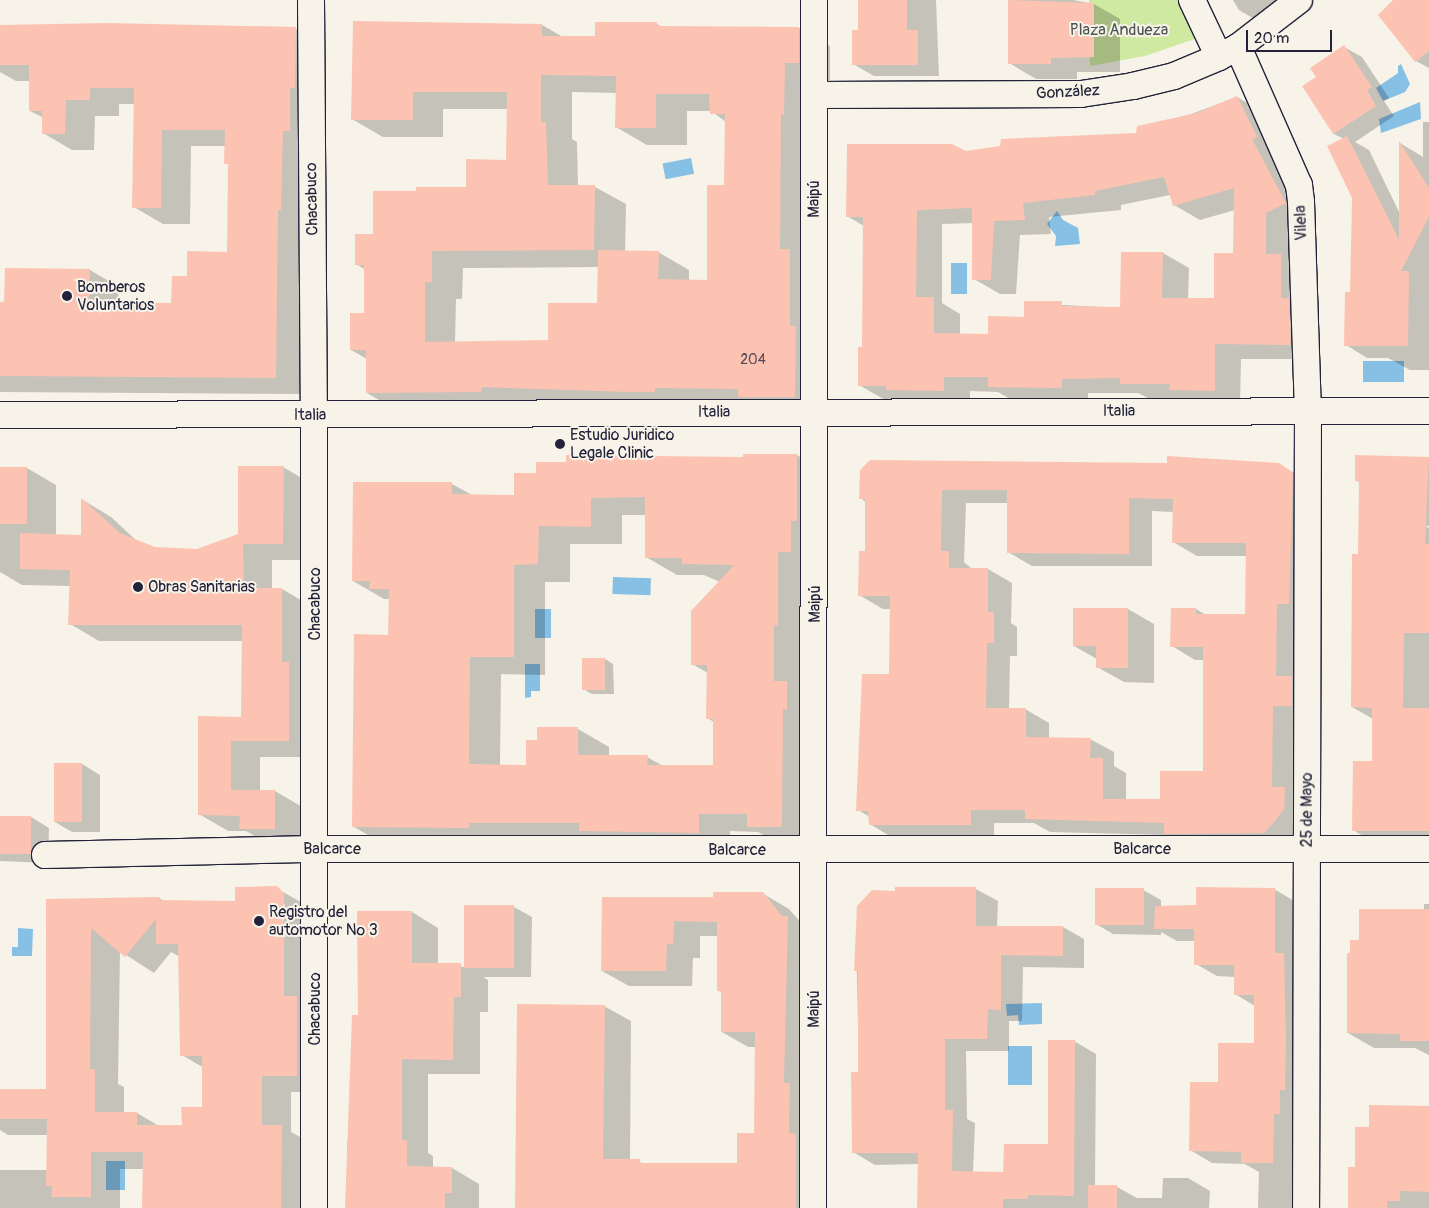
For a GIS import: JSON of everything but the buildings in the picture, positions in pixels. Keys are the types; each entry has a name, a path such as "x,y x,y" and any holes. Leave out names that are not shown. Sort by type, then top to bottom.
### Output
{"street":[{"name":"Chacabuco","path":"311,0 314,415 314,1208"},
{"name":"Maipú","path":"813,1208 816,851 814,0"},
{"name":"Vilela","path":"1192,0 1229,52 1299,184 1308,411"},
{"name":"González","path":"814,94 1081,94 1174,76 1229,52 1299,0"},
{"name":"Italia","path":"0,415 314,415 815,411 1429,411"},
{"name":"25 de Mayo","path":"1306,1208 1308,411"},
{"name":"Balcarce","path":"45,855 315,849 816,851 1429,849"}],"green space":[{"name":"Plaza Andueza","path":"1089,0 1187,0 1206,35 1145,56 1090,66"}],"water":[{"path":"1401,64 1410,84 1405,92 1383,101 1376,88 1398,73 1398,66"},
{"path":"1420,102 1421,119 1381,133 1379,119"},
{"path":"691,158 694,174 666,179 663,164"},
{"path":"1057,211 1063,220 1078,228 1080,244 1055,246 1056,236 1047,224"},
{"path":"951,263 967,263 967,294 951,294"},
{"path":"1363,361 1404,361 1404,382 1363,382"},
{"path":"613,577 651,578 650,595 612,594"},
{"path":"535,609 551,609 551,638 535,638"},
{"path":"525,664 540,664 540,691 531,691 531,697 525,698"},
{"path":"18,928 33,929 32,956 12,956 12,947 18,947"},
{"path":"1042,1003 1042,1024 1019,1025 1018,1015 1007,1016 1006,1004"},
{"path":"1008,1046 1032,1046 1032,1085 1008,1085"},
{"path":"106,1161 125,1161 125,1190 106,1190"}],"place":[{"name":"Bomberos Voluntarios","path":"67,296"},
{"name":"Estudio Juridico Legale Clinic","path":"560,444"},
{"name":"Obras Sanitarias","path":"138,587"},
{"name":"Registro del automotor Nº 3","path":"259,921"}]}
